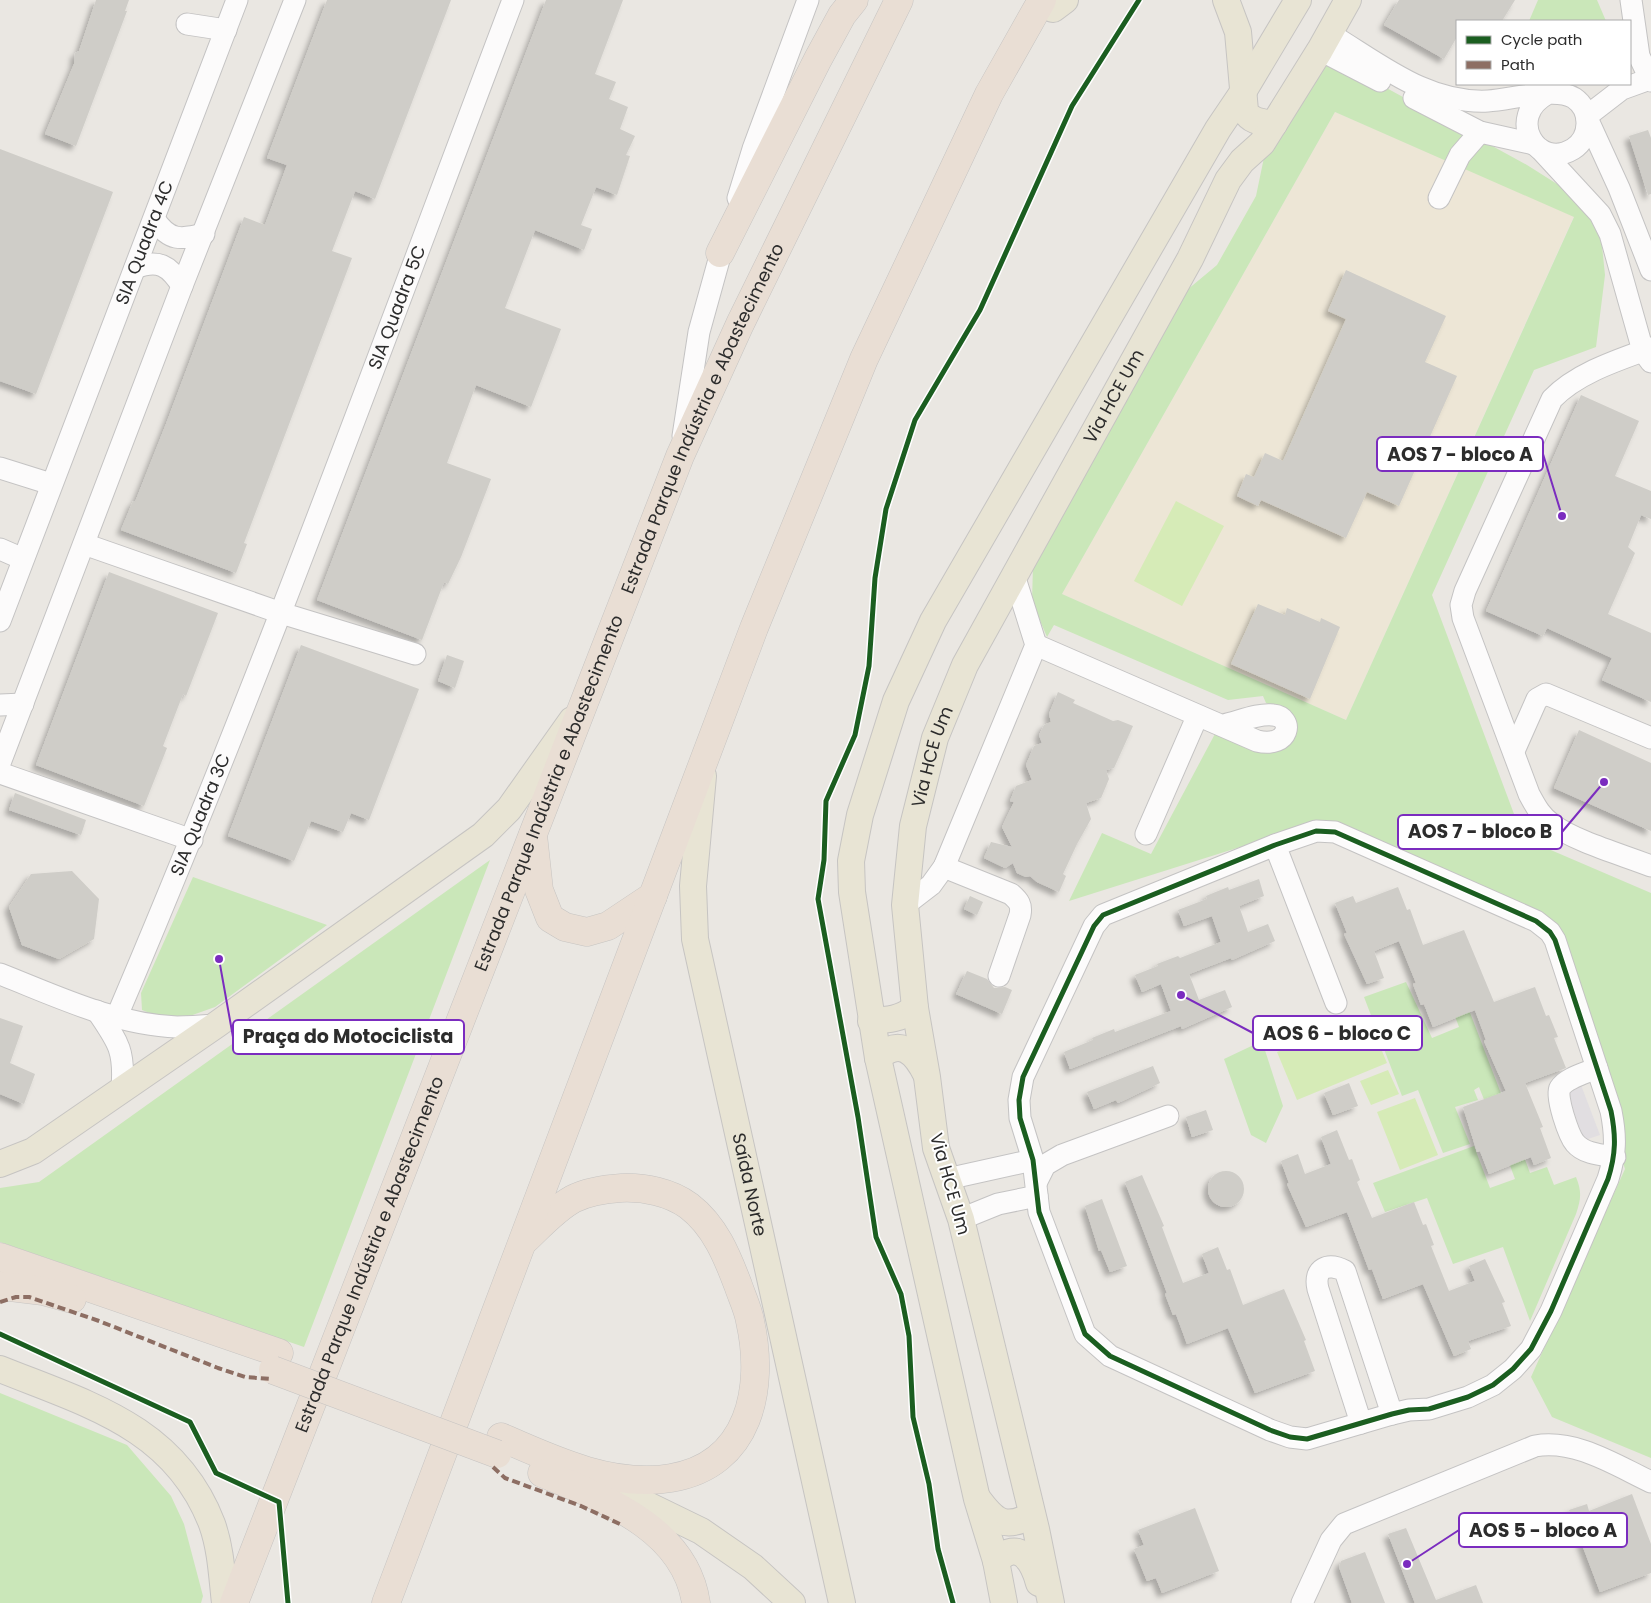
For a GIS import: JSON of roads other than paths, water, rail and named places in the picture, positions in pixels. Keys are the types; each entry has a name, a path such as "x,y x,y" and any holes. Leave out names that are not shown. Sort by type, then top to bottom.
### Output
{"highway":[{"path":"720,253 818,59 842,14 854,0"},
{"name":"Estrada Parque Indústria e Abastecimento","path":"234,1603 680,456 740,324 899,0"},
{"path":"386,1603 754,628 864,359 989,94 1055,2"},
{"path":"533,831 539,890 550,918 565,927 587,932 608,926 653,896"},
{"path":"0,1257 499,1445 561,1464 629,1480 650,1480 672,1478 691,1473 708,1465 724,1454 736,1440 752,1404 756,1361 750,1320 722,1245 701,1216 672,1196 633,1188 592,1193 575,1198 560,1207 520,1245"},
{"path":"0,1286 43,1291 84,1302 276,1361"},
{"path":"499,1445 601,1498 647,1525 662,1538 679,1558 694,1589 696,1603"},
{"path":"408,1603 414,1532"}],"main road":[{"path":"1226,0 1238,32 1242,92 1248,117 1274,124"},
{"path":"1004,1603 996,1561 977,1499 870,1021 852,892 851,861 860,815 896,701 933,621 1218,129 1298,0"},
{"name":"Via HCE Um","path":"1051,1603 1032,1515 961,1219 936,1148 927,1076 915,1008 905,905 913,826 935,738 965,665 1190,258 1228,180 1242,162 1262,143 1325,42 1348,0"},
{"path":"1162,226 1176,226 1189,235 1191,244 1190,258"},
{"path":"0,1164 34,1151 122,1088 216,1025 483,835 509,809 583,706"},
{"name":"Saída Norte","path":"704,763 693,886 695,939 842,1603"},
{"path":"870,1021 905,1016 915,1008"},
{"path":"878,1058 885,1051 897,1048 908,1049 918,1057 927,1076"},
{"path":"0,1369 103,1410 148,1437 186,1474 212,1525 220,1560 225,1603"},
{"path":"561,1464 701,1531 753,1566 792,1603"},
{"path":"977,1499 989,1514 1001,1522 1020,1522 1032,1515"},
{"path":"996,1561 1011,1551 1020,1552 1029,1559 1035,1570 1045,1603"}],"street":[{"name":"SIA Quadra 4C","path":"0,620 50,484 134,268 155,220 237,0"},
{"path":"0,763 182,286 295,0"},
{"name":"SIA Quadra 5C","path":"281,613 513,0"},
{"path":"680,456 699,332 720,253 754,148 808,0"},
{"path":"1325,42 1480,132 1558,154 1574,148 1585,135 1587,117 1622,89 1650,80 1634,58 1631,0"},
{"path":"187,24 226,30"},
{"path":"1325,42 1380,65 1440,96 1487,101 1563,93 1574,98 1582,106 1619,188 1650,267 1621,272"},
{"path":"1572,85 1549,94 1531,106 1526,126 1538,147 1600,214 1610,234 1648,354 1578,379 1563,388 1552,398 1465,591 1461,605 1463,618 1537,810 1551,824 1566,832 1651,866"},
{"path":"1439,198 1460,155 1480,132"},
{"path":"155,220 162,230 176,238 204,234"},
{"path":"134,268 147,263 162,265 174,273 182,286"},
{"path":"0,468 50,484"},
{"path":"84,544 281,613 415,654"},
{"path":"0,549 23,559"},
{"path":"905,905 931,885 944,867 1036,645 1014,575"},
{"name":"SIA Quadra 3C","path":"107,1014 192,840 281,613"},
{"path":"1036,645 1223,726"},
{"path":"1514,751 1537,700 1546,694 1651,738"},
{"path":"0,705 22,704"},
{"path":"1146,834 1197,716"},
{"path":"0,773 192,840"},
{"path":"1316,831 1335,832 1544,926 1555,940 1597,1068 1611,1111 1616,1137 1615,1157 1608,1179 1555,1302 1531,1349 1512,1370 1493,1385 1468,1397 1430,1410 1409,1410 1392,1414 1307,1439 1290,1437 1270,1430 1110,1356 1085,1334 1076,1316 1039,1212 1033,1160 1020,1118 1019,1100 1023,1077 1094,926 1103,915 1276,845 1316,831"},
{"path":"1276,845 1336,1003"},
{"path":"944,867 1011,894 1019,900 1020,915 999,976"},
{"path":"0,974 107,1014 145,1023 177,1027 216,1025"},
{"path":"107,1014 122,1050 124,1065 122,1088"},
{"path":"1597,1068 1564,1083 1558,1090 1558,1098 1575,1143 1595,1154 1615,1157"},
{"path":"961,1219 1037,1188 1046,1165 1062,1155 1168,1116"},
{"path":"947,1179 1033,1160"},
{"path":"1361,1422 1316,1281 1320,1271 1328,1266 1336,1266 1345,1272 1392,1414"},
{"path":"1302,1603 1331,1540 1344,1524 1535,1446 1551,1443 1579,1449 1651,1482"}],"place":[{"name":"AOS 7 - bloco A","path":"1562,516"},
{"name":"AOS 7 - bloco B","path":"1604,782"},
{"name":"Praça do Motociclista","path":"219,959"},
{"name":"AOS 6 - bloco C","path":"1181,995"},
{"name":"AOS 5 - bloco A","path":"1407,1564"}]}
